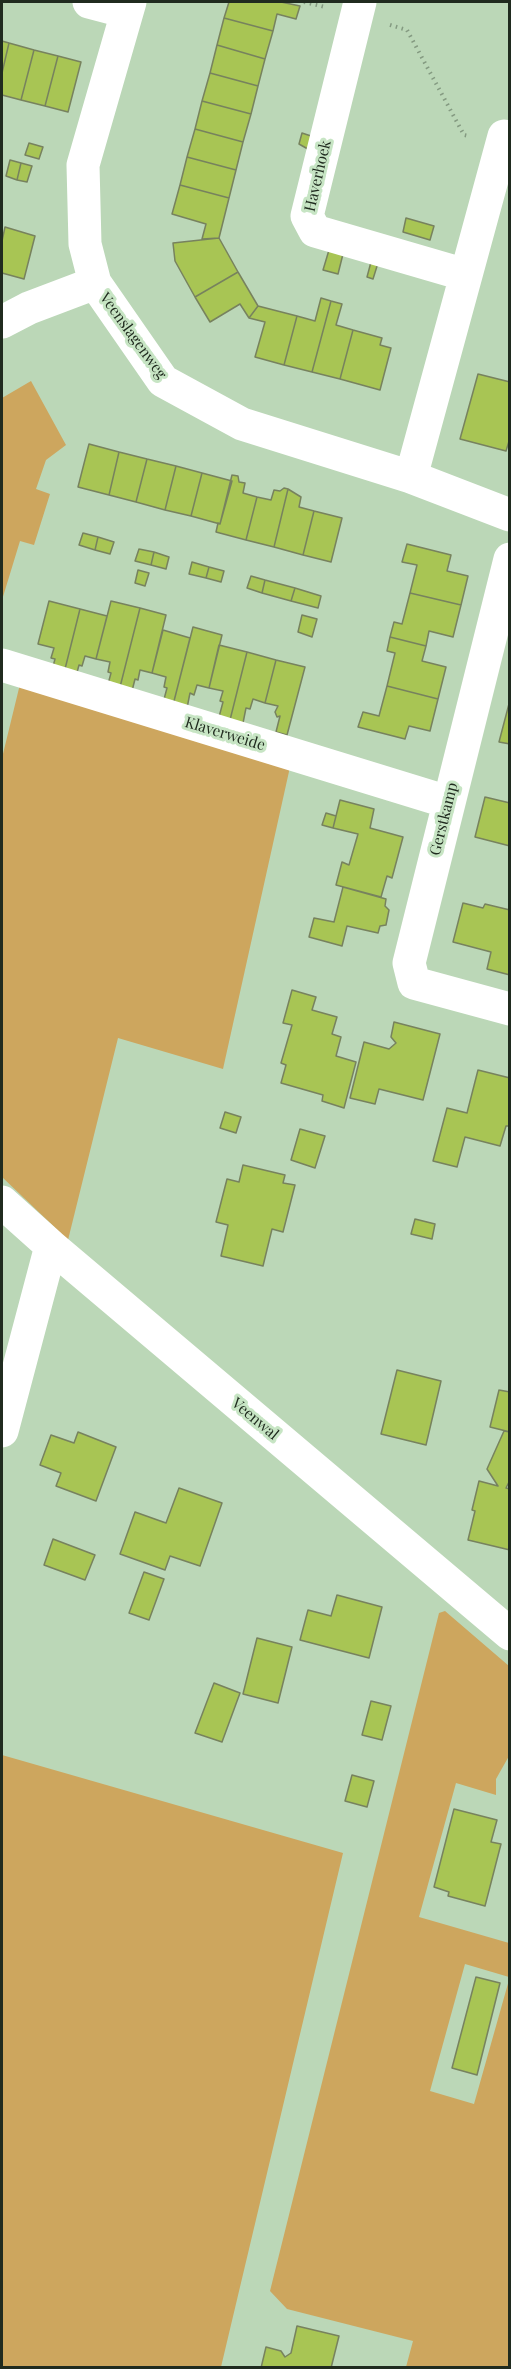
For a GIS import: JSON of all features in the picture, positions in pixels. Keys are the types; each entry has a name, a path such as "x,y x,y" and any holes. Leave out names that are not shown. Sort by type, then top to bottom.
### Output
{"street":[{"path":"89,2 128,7"},
{"name":"Veenslagenweg","path":"128,7 83,165 85,244 95,283 163,381 242,424 411,477 510,515"},
{"name":"Haverhoek","path":"359,9 307,216 315,231 466,275"},
{"path":"411,477 505,142"},
{"path":"2,322 29,308 95,283"},
{"name":"Gerstkamp","path":"510,559 410,963 414,983 510,1009"},
{"name":"Klaverweide","path":"2,665 448,802"},
{"name":"Veenwal","path":"2,1202 510,1634"},
{"path":"2,1431 51,1246"}],"path":[{"path":"304,2 359,9 407,30 464,135 505,142"}],"shaded area":[{"path":"31,381 66,445 46,460 36,489 50,494 34,545 20,541 2,600 2,398"},
{"path":"21,680 292,758 223,1069 118,1038 68,1240 2,1177 2,758"},
{"path":"445,1611 509,1666 509,1756 496,1779 496,1795 456,1783 419,1917 509,1943 509,1977 465,1964 430,2091 474,2104 509,1980 509,2367 406,2367 413,2341 287,2309 270,2291 439,1613"},
{"path":"2,1755 343,1853 221,2367 2,2367"}],"building":[{"path":"229,2 281,2 300,6 296,19 277,14 273,31 224,18"},
{"path":"224,18 273,31 265,59 217,45"},
{"path":"2,41 9,43 2,73"},
{"path":"9,43 34,50 21,100 2,95 2,73"},
{"path":"217,45 265,59 258,86 210,73"},
{"path":"34,50 58,56 45,106 21,100"},
{"path":"58,56 81,62 68,112 45,106"},
{"path":"210,73 258,86 251,114 202,101"},
{"path":"202,101 251,114 243,142 195,129"},
{"path":"195,129 243,142 236,170 187,157"},
{"path":"302,133 317,138 313,152 299,144"},
{"path":"29,143 43,147 39,159 25,155"},
{"path":"187,157 236,170 229,198 180,185"},
{"path":"10,160 21,163 17,180 6,176"},
{"path":"21,163 32,166 27,182 17,180"},
{"path":"180,185 229,198 219,238 202,239 206,224 172,214"},
{"path":"406,218 434,226 430,240 403,232"},
{"path":"5,227 35,236 24,279 2,273 2,241"},
{"path":"219,238 238,272 195,297 175,261 173,243"},
{"path":"329,250 343,254 338,274 323,270"},
{"path":"371,262 378,263 373,279 367,277"},
{"path":"238,272 258,306 249,318 240,304 210,322 195,297"},
{"path":"321,298 331,301 312,372 284,365 297,316 315,321"},
{"path":"331,301 342,304 336,325 353,330 340,379 312,372"},
{"path":"258,306 297,316 284,365 255,357 265,322 249,318"},
{"path":"353,330 382,338 380,345 391,348 380,390 340,379"},
{"path":"478,374 510,382 510,438 506,451 460,439"},
{"path":"89,444 119,452 109,495 78,487"},
{"path":"119,452 147,459 136,502 109,495"},
{"path":"147,459 176,466 165,510 136,502"},
{"path":"176,466 202,473 191,516 165,510"},
{"path":"202,473 232,481 220,524 191,516"},
{"path":"232,475 238,476 239,482 245,483 243,493 257,497 246,540 216,532"},
{"path":"284,488 288,489 274,547 246,540 257,497 271,500 274,490 280,491"},
{"path":"288,489 301,497 299,507 314,511 303,555 274,547"},
{"path":"314,511 342,518 331,562 303,555"},
{"path":"83,533 98,537 95,550 79,545"},
{"path":"98,537 114,542 110,554 95,550"},
{"path":"407,544 451,555 447,571 468,576 461,605 410,593 417,565 402,562"},
{"path":"139,549 154,552 151,565 135,561"},
{"path":"154,552 169,557 166,569 151,565"},
{"path":"192,562 209,567 206,578 189,574"},
{"path":"209,567 224,571 221,582 206,578"},
{"path":"138,570 149,573 145,586 135,583"},
{"path":"251,576 265,580 262,593 247,588"},
{"path":"265,580 295,588 291,601 262,593"},
{"path":"295,588 321,596 318,608 291,601"},
{"path":"410,593 461,605 453,637 429,631 426,646 390,637 394,622 402,624"},
{"path":"49,601 80,609 63,677 51,674 55,659 51,658 54,648 38,644"},
{"path":"111,601 140,608 119,691 107,688 111,673 108,672 110,662 96,659"},
{"path":"140,608 166,615 152,673 140,670 131,695 119,691"},
{"path":"80,609 107,616 96,659 85,656 82,666 79,665 75,680 63,677"},
{"path":"302,615 317,619 312,637 298,632"},
{"path":"193,627 222,635 209,688 197,685 194,695 190,693 187,708 173,705"},
{"path":"163,630 190,638 173,705 163,703 167,688 164,687 166,677 152,673"},
{"path":"390,637 426,646 422,661 446,667 438,699 387,686 395,653 387,651"},
{"path":"219,645 247,652 230,720 219,717 223,691 209,688"},
{"path":"247,652 276,660 265,703 253,699 250,709 246,708 243,723 230,720"},
{"path":"276,660 305,667 287,735 276,732 280,716 277,717 275,712 278,706 265,703"},
{"path":"387,686 438,699 430,731 409,726 405,739 358,727 363,712 379,716"},
{"path":"510,700 510,744 499,742"},
{"path":"485,797 510,803 510,846 475,837"},
{"path":"340,800 374,809 370,828 403,837 392,878 387,876 381,897 336,885 342,862 349,865 358,834 333,828"},
{"path":"326,813 336,816 333,828 322,825"},
{"path":"343,887 386,899 385,906 389,910 386,925 380,926 378,933 347,926 342,946 309,937 314,918 334,922"},
{"path":"463,903 483,908 485,904 510,910 510,975 487,969 491,952 453,942"},
{"path":"292,990 316,997 312,1010 337,1017 332,1034 341,1037 336,1056 356,1062 344,1108 322,1101 323,1095 281,1083 286,1065 281,1063 292,1025 283,1023"},
{"path":"394,1022 440,1034 423,1100 379,1089 375,1104 350,1098 364,1042 389,1049 396,1043 391,1037"},
{"path":"478,1070 510,1078 510,1126 506,1126 500,1146 465,1137 457,1167 433,1161 447,1108 467,1113"},
{"path":"225,1112 241,1117 236,1133 220,1128"},
{"path":"300,1129 325,1136 315,1168 291,1160"},
{"path":"243,1165 285,1175 283,1183 295,1185 283,1232 272,1229 263,1266 221,1256 228,1225 216,1222 227,1179 239,1182"},
{"path":"415,1219 435,1224 432,1239 411,1234"},
{"path":"397,1370 441,1381 426,1445 381,1434"},
{"path":"499,1390 510,1392 510,1432 490,1427"},
{"path":"504,1431 510,1432 510,1480 506,1488 510,1489 510,1550 468,1540 479,1481 498,1486 487,1469"},
{"path":"78,1432 116,1447 96,1501 56,1486 61,1473 40,1465 51,1435 74,1443"},
{"path":"179,1488 222,1503 200,1566 170,1556 165,1570 120,1554 135,1512 166,1523"},
{"path":"53,1539 95,1555 85,1580 44,1565"},
{"path":"144,1572 164,1579 149,1620 129,1613"},
{"path":"337,1595 382,1607 369,1658 300,1640 308,1610 331,1616"},
{"path":"257,1638 292,1647 278,1703 243,1694"},
{"path":"214,1683 240,1693 222,1742 195,1733"},
{"path":"371,1701 391,1706 382,1740 362,1735"},
{"path":"352,1775 374,1781 367,1807 345,1801"},
{"path":"454,1809 497,1820 491,1842 501,1844 485,1906 448,1896 449,1892 434,1887"},
{"path":"476,1977 500,1983 477,2075 452,2068"},
{"path":"297,2326 339,2336 331,2368 261,2368 266,2347 281,2351 285,2357 291,2353"}]}
